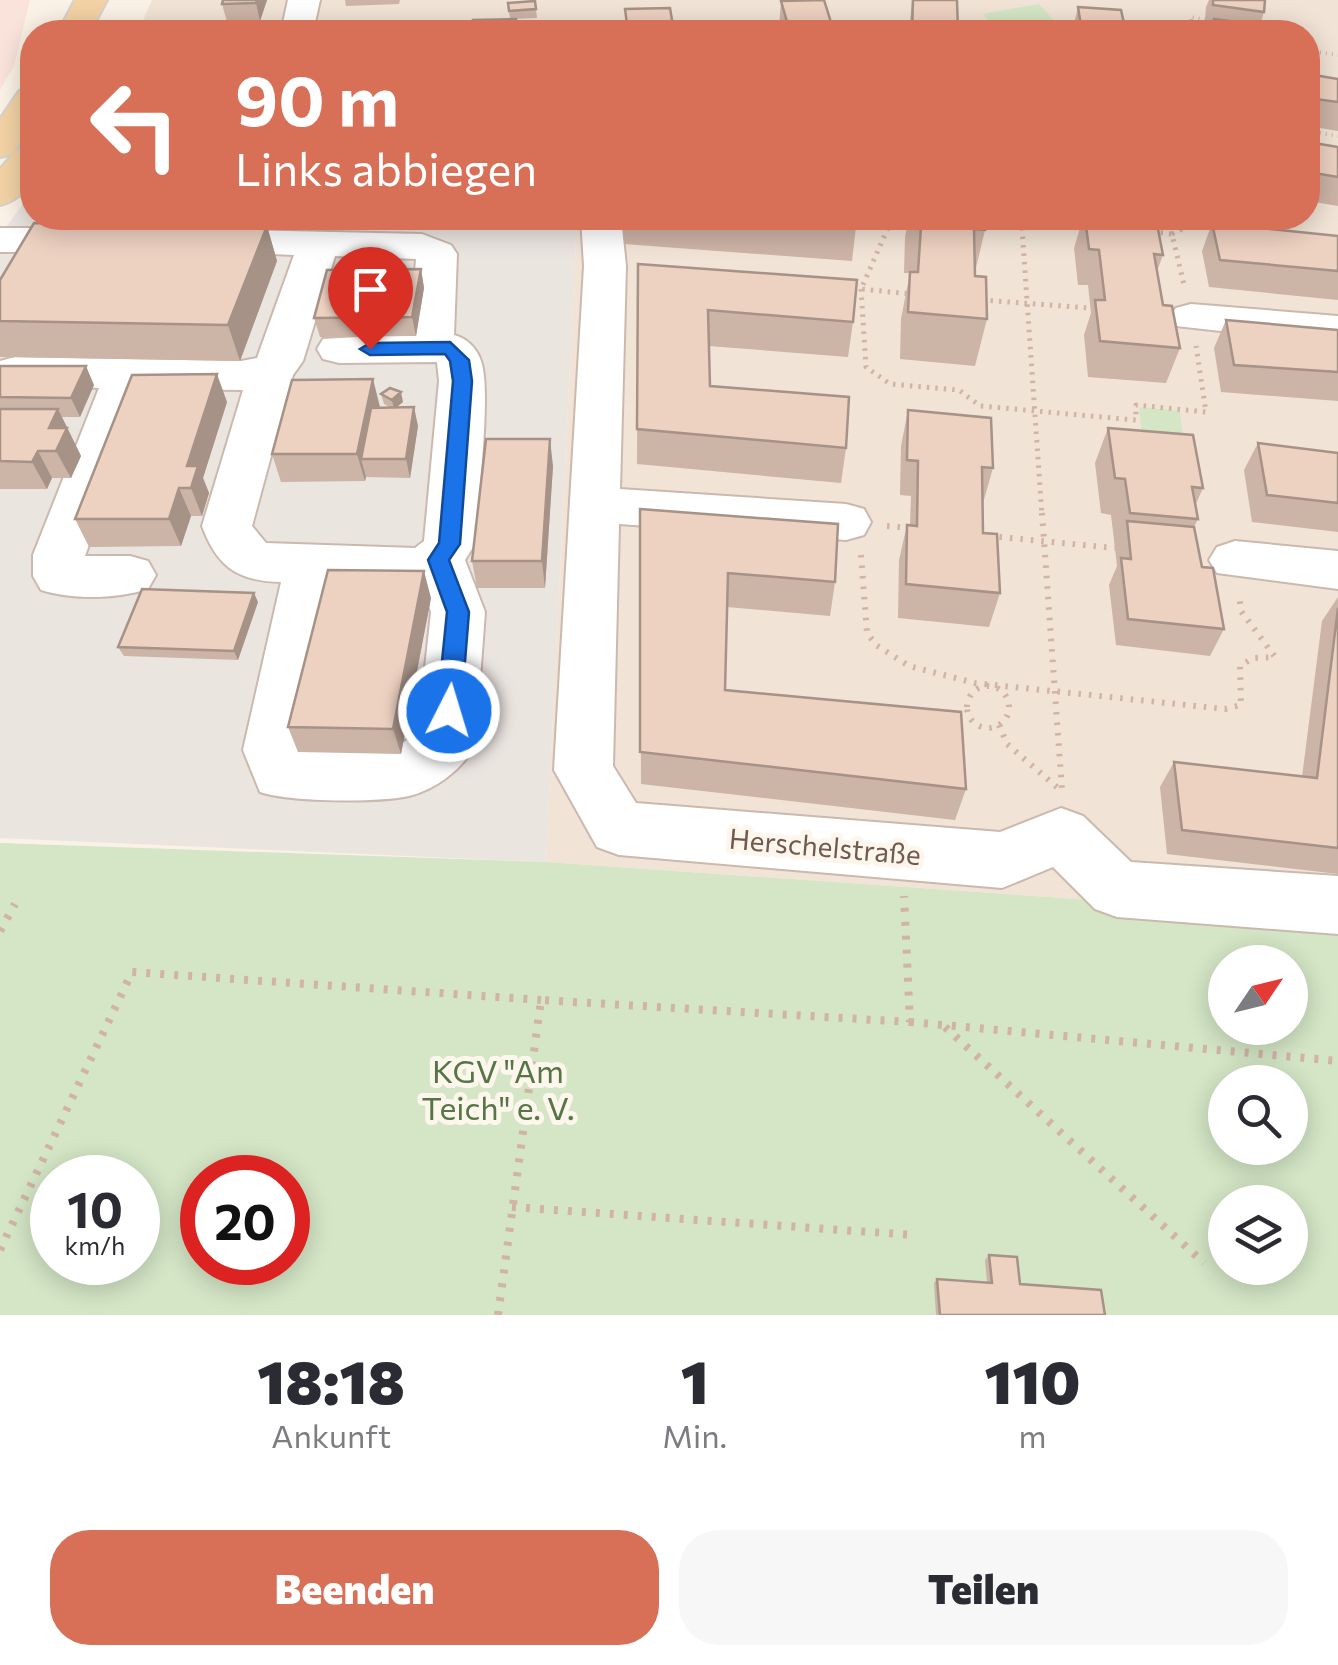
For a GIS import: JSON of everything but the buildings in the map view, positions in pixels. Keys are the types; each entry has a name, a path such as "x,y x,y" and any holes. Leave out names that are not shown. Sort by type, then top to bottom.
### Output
{"main road":[{"path":"0,146 19,109"},
{"path":"0,193 20,169"}],"street":[{"path":"0,240 422,246 437,254 430,349"},
{"path":"8,372 241,376 272,369 281,361 318,243"},
{"name":"Herschelstraße","path":"616,251 594,505 582,770 619,828 1002,860 1061,813"},
{"path":"1191,317 1338,330"},
{"path":"272,369 228,526 234,544 253,562 421,568 438,560 449,544 462,381 460,360 450,348 339,349"},
{"path":"126,374 59,555 59,576 130,575"},
{"path":"594,505 846,522"},
{"path":"311,564 272,750 281,774 406,772 446,744 458,612 438,560"},
{"path":"1235,560 1338,570"},
{"path":"1061,813 1118,889 1338,905"}],"path":[{"path":"1190,20 1190,17 1205,20"},
{"path":"885,230 880,263 861,289 866,367 890,384 959,390 980,406 1136,420 1136,406 1206,412 1191,317 1172,234"},
{"path":"1023,230 1058,693 1061,813"},
{"path":"1140,231 1172,234 1179,230"},
{"path":"861,289 910,294"},
{"path":"979,300 1090,308"},
{"path":"846,522 865,563 868,635 888,656 902,662 989,688 1003,694 1012,705 1010,717 999,725 984,725 966,711 968,693 989,688 1009,684 1058,693 1225,710 1241,705 1240,666 1252,658 1275,657 1242,611 1235,560"},
{"path":"973,534 1116,548"},
{"path":"999,725 1007,744 1061,813"},
{"path":"901,853 910,1022"},
{"path":"0,930 15,904"},
{"path":"0,1250 132,972 910,1022 1338,1062"},
{"path":"498,1315 541,1000"},
{"path":"944,1026 1204,1263"},
{"path":"512,1206 913,1235"}],"shaded area":[{"path":"0,0 30,0 25,20 20,20 14,66 0,90"},
{"path":"152,0 1338,0 1338,917 546,862 576,230 1320,230 1320,20 143,20"},
{"path":"20,208 20,230 576,230 546,862 0,838 0,235"}],"green space":[{"path":"1039,4 1053,20 988,20 983,14"},
{"path":"1139,407 1180,411 1183,438 1142,434"},
{"name":"KGV \"Am Teich\" e. V.","path":"0,843 546,862 1338,917 1338,1315 0,1315"}],"route":[{"path":"370,349 450,348 460,360 462,381 449,544 438,560 458,612 449,711"}]}
